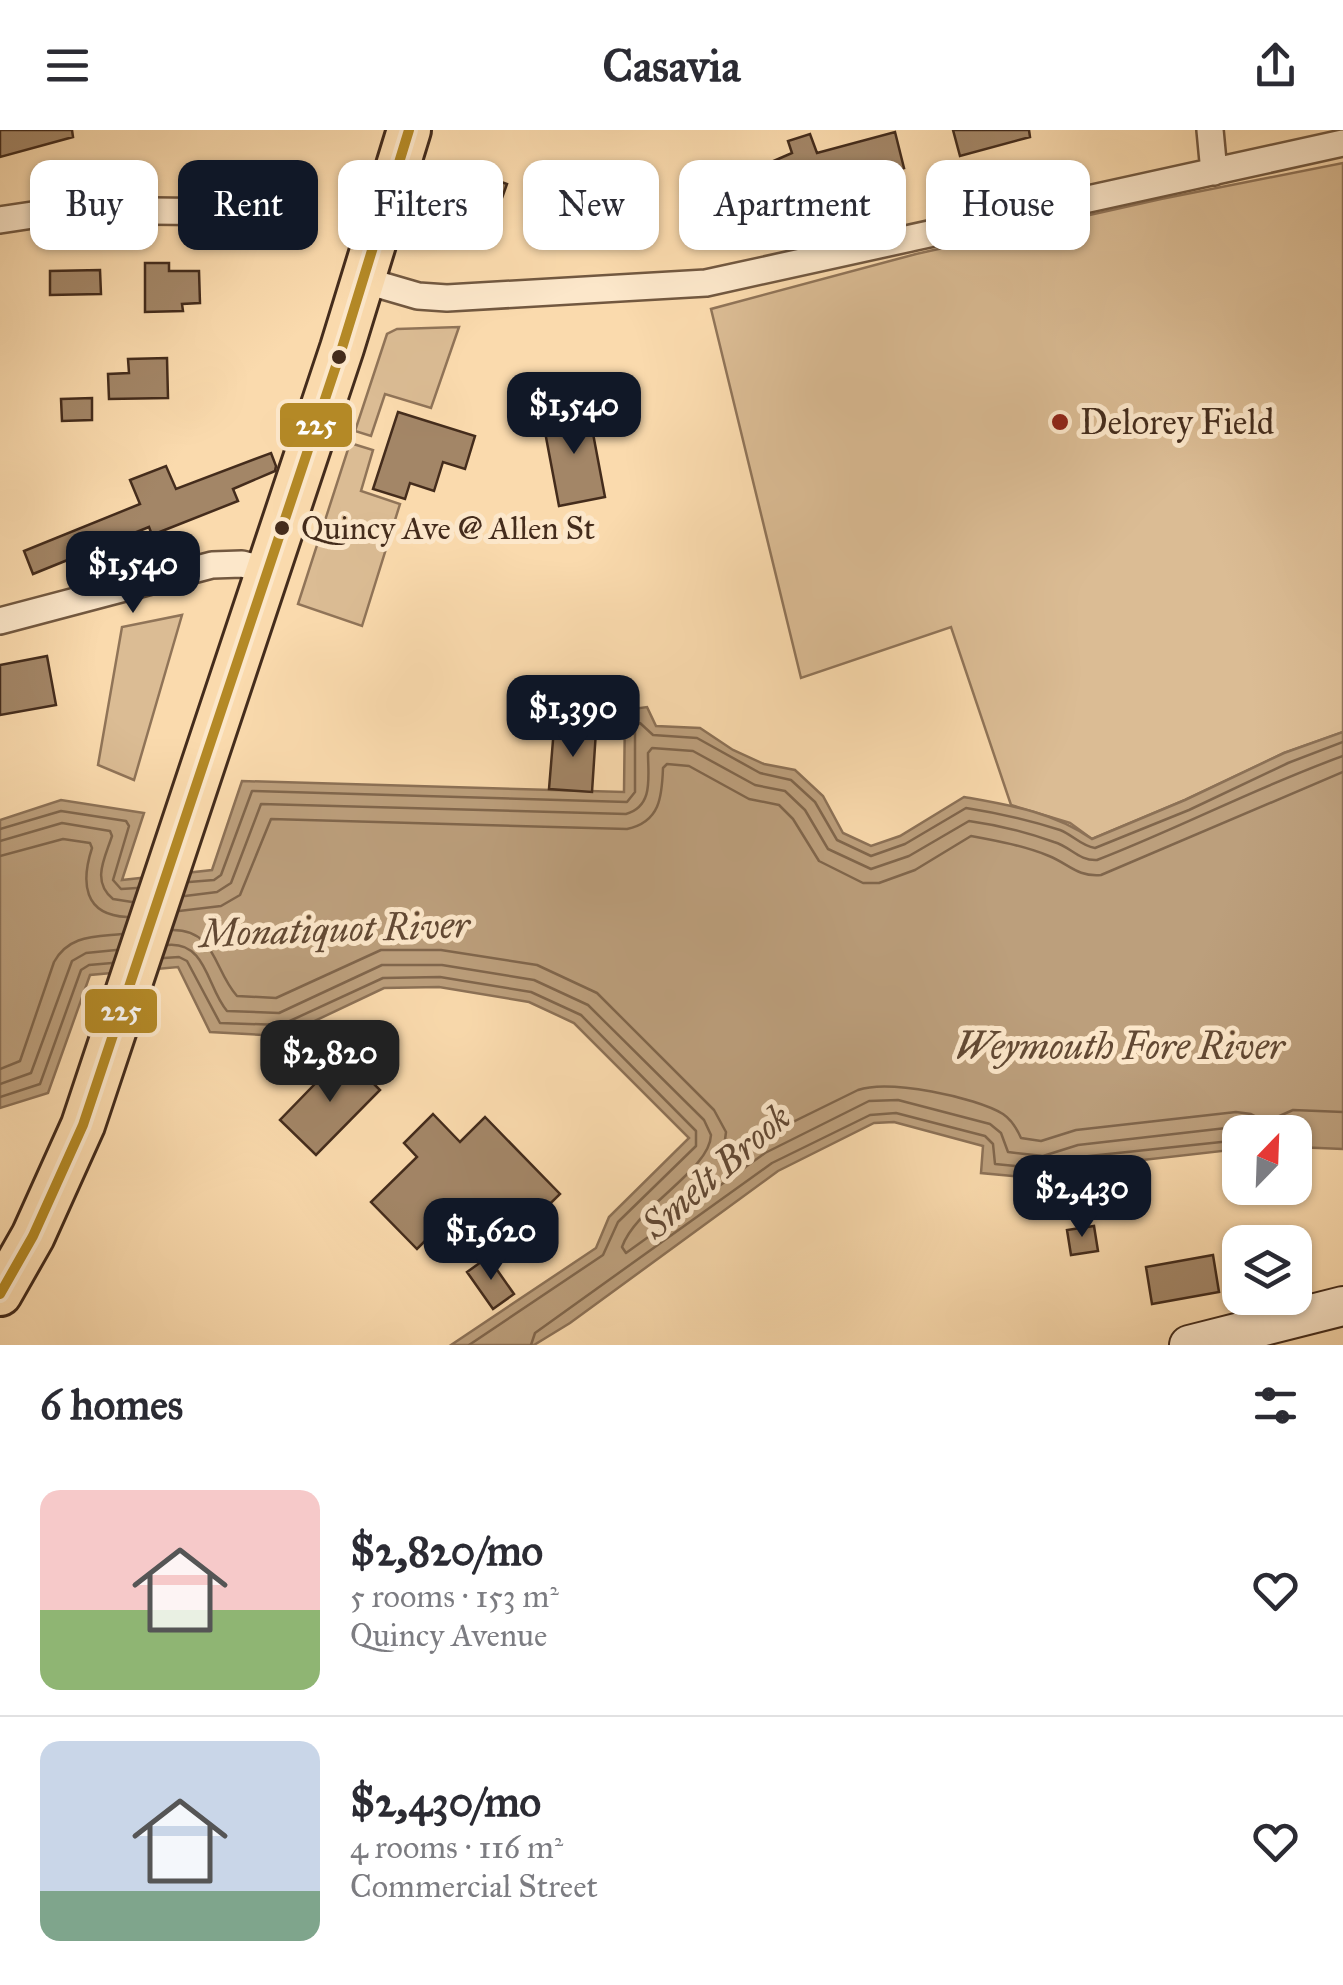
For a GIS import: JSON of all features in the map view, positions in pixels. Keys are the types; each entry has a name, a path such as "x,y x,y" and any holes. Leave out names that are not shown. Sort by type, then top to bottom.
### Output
{"main road":[{"path":"0,1294 83,1125 364,280 409,130"},
{"path":"1189,1345 1343,1306"}],"street":[{"path":"1210,130 1214,172"},
{"path":"364,280 418,296 447,298 706,283 1343,142"},
{"path":"0,220 66,210 178,211"},
{"path":"0,621 212,565 242,564 267,570"}],"shaded area":[{"path":"1343,163 1343,732 1284,753 1092,839 1070,823 1011,805 951,627 801,678 711,309 934,250 1090,250 1090,215"},
{"path":"459,327 431,408 385,394 371,436 355,431 387,334 397,329"},
{"path":"350,443 373,450 361,491 400,504 362,626 298,604"},
{"path":"182,615 134,780 98,765 122,627"}],"water":[{"path":"647,707 656,726 700,728 764,764 795,770 823,796 843,833 871,846 900,836 964,797 1047,816 1092,839 1284,753 1343,732 1343,1149 1312,1148 1312,1115 1222,1115 1222,1151 1081,1167 1046,1179 981,1173 983,1146 894,1122 874,1123 778,1171 534,1345 451,1345 596,1248 609,1217 689,1138 574,1023 529,1002 439,987 384,988 283,1036 210,1032 178,967 90,975 48,1093 0,1108 0,820 61,800 144,813 122,880 212,870 242,781 624,792 625,710"}],"building":[{"path":"0,130 72,130 73,137 0,157"},
{"path":"953,130 1029,130 1030,137 960,156"},
{"path":"895,132 902,160 776,160 792,153 788,141 810,134 817,153"},
{"path":"145,263 169,263 169,271 199,271 200,303 182,304 183,311 145,312"},
{"path":"100,270 101,294 50,295 50,271"},
{"path":"167,358 168,398 109,399 108,374 129,373 128,359"},
{"path":"92,398 92,420 62,421 61,399"},
{"path":"588,407 605,497 559,506 542,416"},
{"path":"398,412 475,436 465,469 443,462 434,491 410,483 405,499 373,489"},
{"path":"271,453 275,471 233,489 238,501 152,535 149,527 33,574 24,551 140,504 130,480 166,466 176,489"},
{"path":"47,656 56,705 0,715 0,665"},
{"path":"554,728 596,731 592,792 549,789"},
{"path":"344,1054 380,1090 316,1155 280,1120"},
{"path":"433,1114 460,1142 485,1117 560,1194 506,1247 463,1203 417,1249 371,1202 417,1157 404,1143"},
{"path":"1094,1226 1098,1251 1071,1255 1067,1230"},
{"path":"1213,1255 1219,1292 1152,1304 1146,1267"},
{"path":"488,1257 514,1294 493,1309 467,1272"}],"transit line":[{"name":"225","path":"0,1294 33,1236 83,1125 342,348 409,130"}],"place":[{"name":"Delorey Field","path":"1060,422"},
{"name":"Quincy Ave @ Allen St","path":"282,528"}],"water label":[{"name":"Monatiquot River","path":"335,929"},
{"name":"Weymouth Fore River","path":"1120,1046"},
{"name":"Smelt Brook","path":"716,1171"}]}
